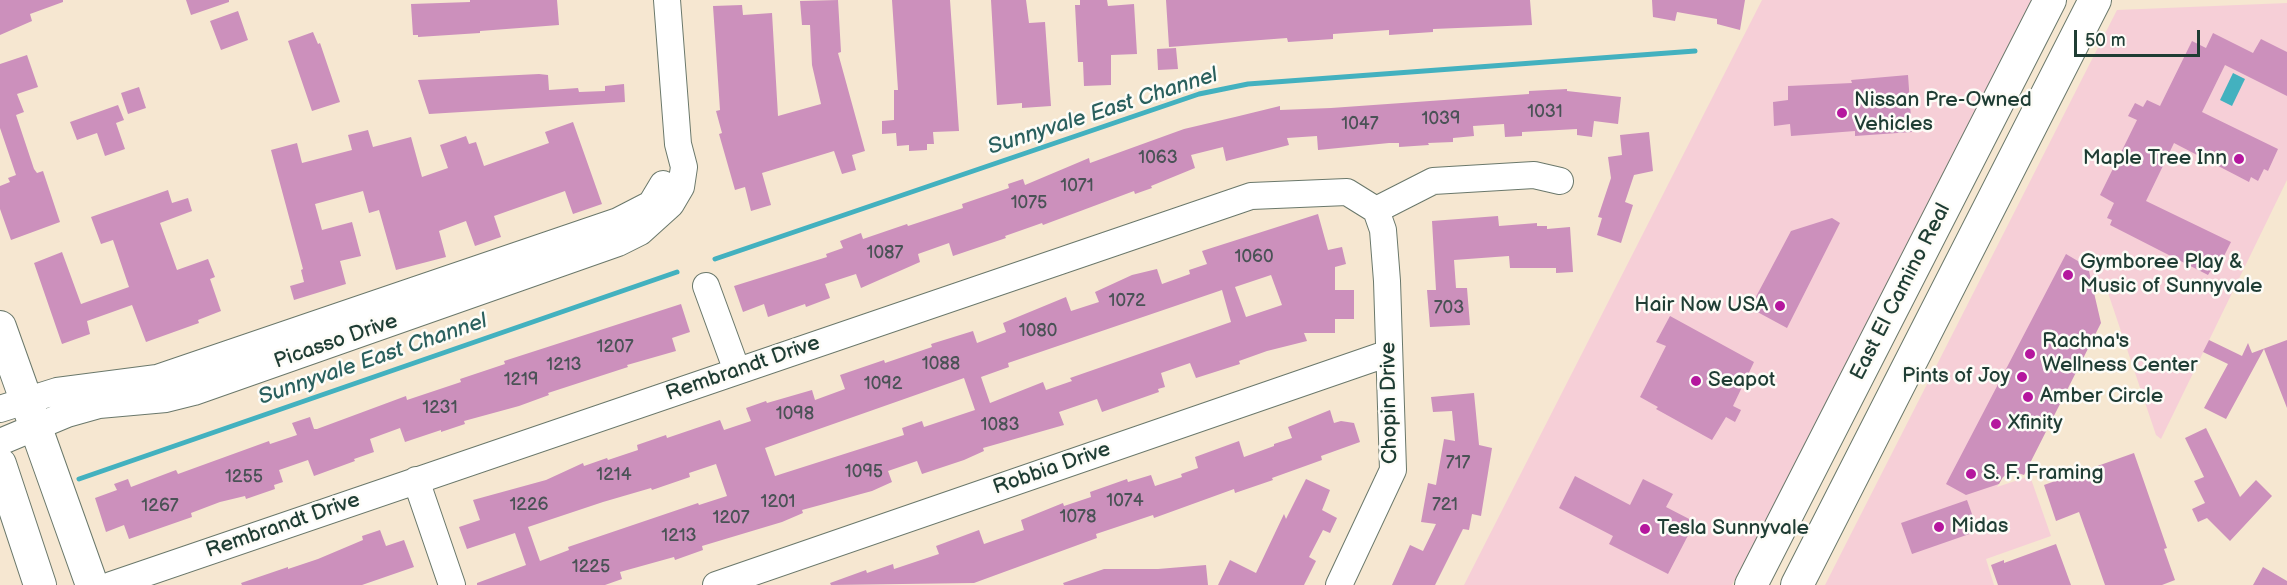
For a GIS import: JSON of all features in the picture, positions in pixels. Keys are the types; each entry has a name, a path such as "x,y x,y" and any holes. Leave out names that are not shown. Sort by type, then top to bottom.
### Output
{"main road":[{"name":"East El Camino Real","path":"1751,585 2035,34 2050,0"},
{"name":"East El Camino Real","path":"1797,585 2095,0"},
{"path":"2035,34 2029,99 2040,110"},
{"path":"1957,270 1966,216 2001,141 1991,117"},
{"path":"0,327 20,413 92,585"},
{"path":"0,464 40,585"}],"street":[{"name":"Picasso Drive","path":"0,441 20,413 57,391 157,378 657,208 678,144 667,0"},
{"path":"1376,210 1433,181 1534,175 1560,181"},
{"name":"Rembrandt Drive","path":"111,585 1251,196 1347,192 1376,210"},
{"name":"Chopin Drive","path":"1339,585 1393,470 1383,230 1376,210"},
{"path":"706,286 737,371"},
{"name":"Robbia Drive","path":"732,582 1389,353"},
{"path":"416,480 452,585"}],"shaded area":[{"path":"1762,0 2036,0 1732,585 1464,585"},
{"path":"2287,3 2287,180 2161,439 2156,435 2103,278 1997,487 2030,476 2051,536 1986,559 1994,585 1825,585 2117,10"}],"water":[{"path":"2233,73 2245,79 2232,106 2220,100"}],"building":[{"path":"0,0 63,0 63,2 30,14 32,21 0,35"},
{"path":"186,0 229,0 229,2 191,15"},
{"path":"470,0 557,0 559,25 480,31 480,33 418,37 418,35 413,35 411,4 470,2"},
{"path":"838,0 841,52 838,53 865,151 852,155 856,170 842,174 834,151 762,173 771,205 751,211 745,187 735,190 719,134 722,133 716,111 720,110 713,6 742,5 743,15 772,13 778,116 821,104 812,65 810,25 802,25 800,1"},
{"path":"892,0 950,0 959,131 933,132 934,144 927,144 927,150 909,151 909,145 897,146 896,133 882,134 882,121 894,120 894,90 898,90"},
{"path":"991,0 1026,0 1029,23 1045,22 1051,106 1022,108 1022,103 997,105"},
{"path":"1080,0 1107,0 1108,6 1134,4 1137,54 1111,55 1111,85 1084,86 1083,62 1078,62 1075,5 1080,5"},
{"path":"1166,0 1530,0 1532,25 1433,29 1433,32 1389,35 1389,30 1333,34 1333,39 1288,42 1287,38 1169,47"},
{"path":"1652,0 1745,0 1740,30 1717,24 1717,19 1677,12 1675,21 1653,17"},
{"path":"238,11 248,40 221,50 210,21"},
{"path":"313,32 318,44 320,43 340,102 312,111 288,41"},
{"name":"Maple Tree Inn","path":"2213,33 2253,53 2261,39 2287,52 2287,96 2225,65 2202,112 2278,149 2268,171 2264,169 2258,181 2251,177 2249,182 2174,143 2146,201 2231,242 2216,272 2211,270 2208,275 2110,225 2112,220 2107,218 2114,203 2100,195 2137,120 2128,116 2135,103 2143,107 2147,100 2160,106 2192,41 2206,48"},
{"path":"1176,48 1178,69 1158,70 1157,49"},
{"path":"27,55 38,87 17,94 24,112 16,115 34,169 37,173 43,171 60,222 11,240 0,209 0,186 10,182 8,178 16,175 0,128 0,64"},
{"path":"548,75 549,90 578,88 579,92 605,91 605,86 624,84 625,102 429,114 418,80"},
{"name":"Nissan Pre-Owned Vehicles","path":"1908,75 1912,132 1855,136 1855,131 1791,136 1790,124 1774,126 1773,102 1788,100 1788,86 1852,83 1851,80"},
{"path":"139,87 146,108 128,114 121,93"},
{"path":"1567,89 1567,91 1621,97 1618,124 1594,121 1592,137 1577,135 1577,129 1522,132 1522,136 1505,137 1504,124 1473,126 1474,136 1453,138 1453,142 1399,147 1399,143 1389,143 1318,150 1317,136 1287,138 1289,145 1226,161 1223,147 1191,155 1195,168 1135,194 1134,191 953,256 949,243 918,254 920,262 861,288 856,274 825,284 830,298 806,307 805,304 768,317 764,304 743,312 734,286 827,257 826,254 843,248 840,241 861,233 863,239 963,208 962,204 1009,188 1008,184 1023,179 1025,185 1089,158 1090,163 1184,129 1280,106 1280,110 1331,108 1529,94 1529,91"},
{"path":"118,105 124,120 116,123 125,149 105,156 97,133 77,140 70,122"},
{"path":"573,122 602,204 573,214 565,191 494,216 501,237 475,246 466,221 439,231 446,257 396,270 379,210 369,213 363,191 315,204 322,230 352,222 361,256 340,261 346,284 294,300 290,286 304,282 301,270 303,269 271,150 297,143 302,163 352,150 348,135 368,130 373,147 411,137 422,177 448,168 440,145 466,136 469,144 476,142 484,166 549,143 545,132"},
{"path":"1649,132 1653,171 1634,175 1625,202 1633,205 1621,243 1597,235 1602,218 1598,217 1611,178 1608,157 1622,155 1620,135"},
{"path":"168,190 172,203 188,198 192,211 160,223 177,270 208,259 215,277 210,279 221,311 198,320 199,323 146,342 132,305 87,321 90,334 62,344 34,263 62,252 81,304 129,287 113,240 101,244 91,217"},
{"path":"1318,214 1328,250 1342,247 1346,264 1335,267 1335,290 1354,290 1354,319 1335,319 1335,333 1304,333 1307,341 1267,351 1239,361 1240,364 1196,378 1190,363 1161,373 1165,387 1158,389 1159,392 1102,412 1097,399 1059,412 1064,425 983,448 984,451 964,460 922,474 917,461 888,471 892,482 872,491 802,510 803,513 782,522 702,546 703,550 675,560 674,557 620,572 622,579 605,585 477,585 477,583 526,565 515,533 467,549 459,527 480,520 473,500 546,480 583,463 584,466 638,450 637,445 666,435 667,438 720,420 724,430 751,421 746,408 766,401 767,403 812,390 815,400 845,389 840,375 884,360 885,363 932,347 931,344 973,331 977,343 1006,332 1003,323 1066,297 1071,311 1099,302 1095,292 1132,275 1157,269 1162,284 1190,274 1189,270 1207,264 1202,251","holes":["1271,275 1282,305 1246,317 1235,287","1222,290 1231,322 1070,378 1072,381 1046,390 1043,382 990,403 981,377 1009,367 1008,363","964,378 975,410 924,427 922,421 902,428 904,435 775,476 765,448","716,464 727,496 699,505 698,503 568,547 569,550 540,561 528,527 603,502 651,488 652,490 690,477 689,473"]},
{"path":"1498,216 1499,226 1537,223 1537,226 1547,226 1547,229 1570,227 1573,272 1556,273 1556,268 1510,268 1509,256 1454,260 1456,288 1467,288 1470,325 1430,327 1427,290 1436,290 1432,221"},
{"path":"1832,218 1840,223 1787,328 1750,308 1791,231"},
{"name":"Amber Circle","path":"2066,254 2088,267 2101,323 2024,475 2012,471 2003,477 1999,484 1966,495 1946,484"},
{"path":"681,304 690,332 672,338 676,351 627,365 628,367 548,393 549,395 519,406 464,421 465,424 441,432 441,430 405,442 400,428 370,439 374,452 354,459 355,461 314,476 308,460 279,470 283,482 274,485 275,489 246,499 245,496 220,502 191,513 192,517 129,539 124,525 106,532 95,498 117,490 114,484 128,479 131,487 176,470 178,474 269,441 270,444 297,435 292,423 310,417 314,429 317,429 406,396 407,400 461,382 460,379 505,364 504,361"},
{"path":"1670,316 1754,362 1733,406 1741,410 1735,422 1726,417 1712,440 1656,409 1658,407 1640,397 1666,346 1656,342"},
{"path":"2209,340 2242,356 2248,343 2252,353 2287,340 2287,408 2264,349 2226,419 2204,408 2228,364 2203,352"},
{"path":"1474,393 1479,445 1492,448 1481,516 1472,514 1469,530 1463,529 1435,585 1392,585 1410,545 1423,551 1436,524 1421,522 1428,483 1436,485 1444,439 1455,441 1452,411 1433,412 1431,397"},
{"path":"1330,410 1334,423 1341,421 1354,423 1360,442 1321,456 1322,460 1272,478 1273,480 1235,493 1234,489 1154,518 1153,515 1096,534 1097,538 974,583 831,585 830,583 866,570 867,573 893,564 894,569 939,554 936,546 979,530 984,544 1024,530 1021,520 1063,503 1064,506 1091,497 1090,492 1127,479 1128,482 1151,475 1155,486 1182,477 1181,474 1198,468 1195,457 1239,441 1244,457 1292,438 1288,427"},
{"path":"2206,428 2240,497 2256,480 2272,496 2230,541 2207,518 2198,522 2192,509 2205,503 2194,481 2204,477 2185,438"},
{"path":"2134,453 2167,548 2164,549 2175,580 2162,585 2105,585 2079,512 2056,521 2044,485"},
{"name":"Tesla Sunnyvale","path":"1575,476 1630,505 1643,479 1673,494 1666,507 1695,522 1668,574 1609,544 1613,536 1559,508"},
{"path":"1306,479 1330,490 1322,510 1337,518 1330,533 1323,530 1309,557 1316,561 1304,585 1218,585 1230,560 1256,573 1284,514 1286,519"},
{"name":"Midas","path":"1967,500 1978,531 1912,554 1901,523"},
{"path":"380,530 386,546 404,540 414,567 362,585 242,585 241,583 318,559 363,540 362,536"},
{"path":"2056,544 2071,585 1998,585 1991,565 2004,560 2004,563"},
{"path":"1206,565 1208,585 1064,585 1063,583 1104,569 1158,569"},
{"path":"2263,567 2287,581 2287,585 2253,585"}],"waterway":[{"name":"Sunnyvale East Channel","path":"715,259 1199,94 1248,84 1695,51"},
{"name":"Sunnyvale East Channel","path":"79,479 677,272"}],"place":[{"name":"Nissan Pre-Owned Vehicles","path":"1842,113"},
{"name":"Maple Tree Inn","path":"2239,159"},
{"name":"Gymboree Play & Music of Sunnyvale","path":"2068,275"},
{"name":"Hair Now USA","path":"1780,306"},
{"name":"Rachna's Wellness Center","path":"2030,354"},
{"name":"Pints of Joy","path":"2022,377"},
{"name":"Seapot","path":"1696,381"},
{"name":"Amber Circle","path":"2028,397"},
{"name":"Xfinity","path":"1996,424"},
{"name":"S. F. Framing","path":"1971,474"},
{"name":"Midas","path":"1939,527"},
{"name":"Tesla Sunnyvale","path":"1645,529"}]}
